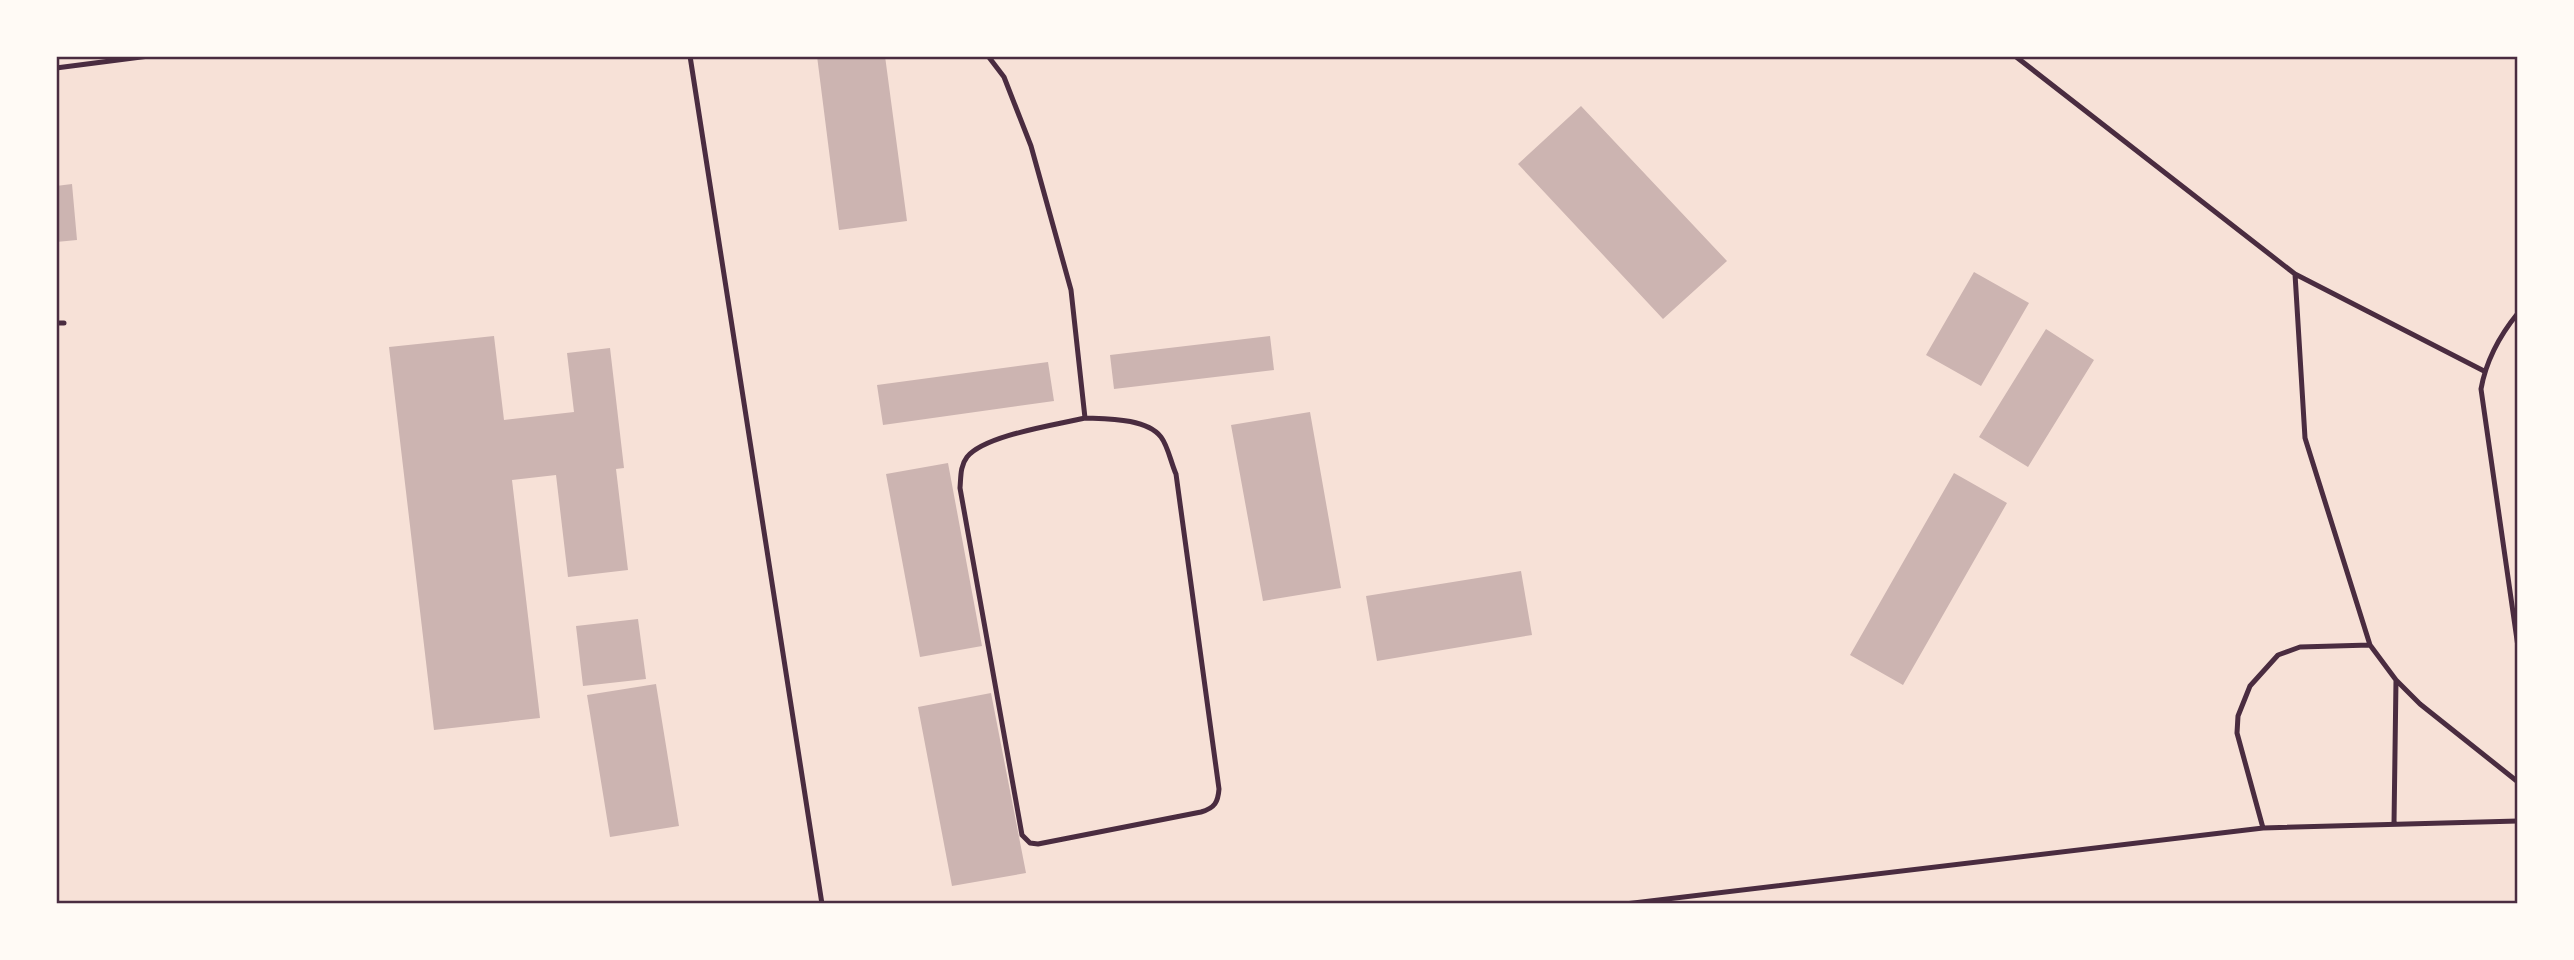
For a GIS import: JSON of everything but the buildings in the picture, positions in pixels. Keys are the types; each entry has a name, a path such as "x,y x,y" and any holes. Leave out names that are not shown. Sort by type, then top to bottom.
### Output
{"lane":[{"path":"56,68 149,56"},
{"path":"690,56 822,904"},
{"path":"988,56 1004,77 1031,146 1071,290 1085,418"},
{"path":"2015,56 2295,274 2484,372"},
{"path":"2295,274 2305,438 2370,645 2396,680 2420,704 2518,782"},
{"path":"2518,313 2504,331 2484,372 2481,389 2518,647"},
{"path":"56,323 64,323"},
{"path":"1085,418 1128,421 1152,430 1162,438 1176,474 1219,789 1218,798 1213,807 1201,812 1031,844 1022,835 960,488 961,468 968,457 986,442 1085,418"},
{"path":"2263,828 2237,733 2238,716 2250,686 2278,655 2300,647 2370,645"},
{"path":"2394,824 2396,680"},
{"path":"1625,904 2263,828 2518,821"}]}
